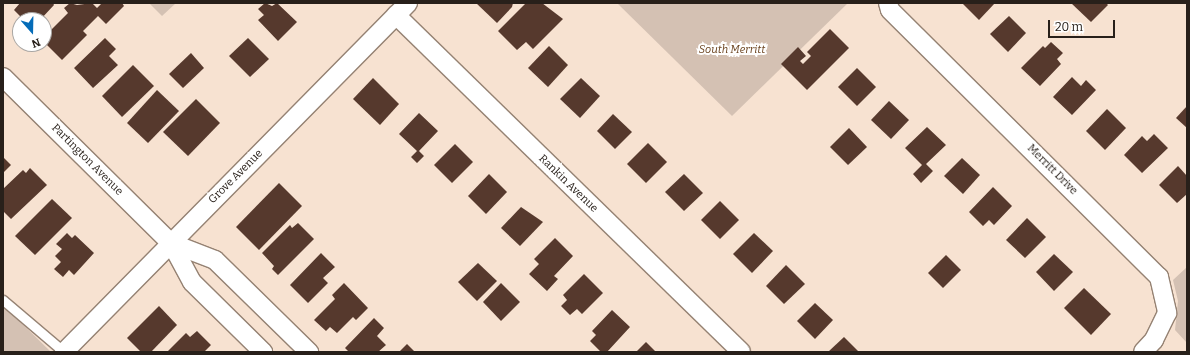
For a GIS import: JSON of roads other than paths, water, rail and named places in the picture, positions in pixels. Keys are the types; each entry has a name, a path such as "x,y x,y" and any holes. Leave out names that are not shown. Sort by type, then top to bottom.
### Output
{"street":[{"name":"Merritt Drive","path":"888,3 890,10 1159,277 1167,313 1154,340 1143,352"},
{"name":"Grove Avenue","path":"64,352 402,9"},
{"name":"Rankin Avenue","path":"402,9 741,352"},
{"name":"Partington Avenue","path":"3,77 172,243 192,282 263,352"},
{"name":"Partington Avenue","path":"172,243 215,260 308,352"}],"lane":[{"path":"3,300 64,352"}],"park label":[{"name":"South Merritt","path":"732,50"}]}
